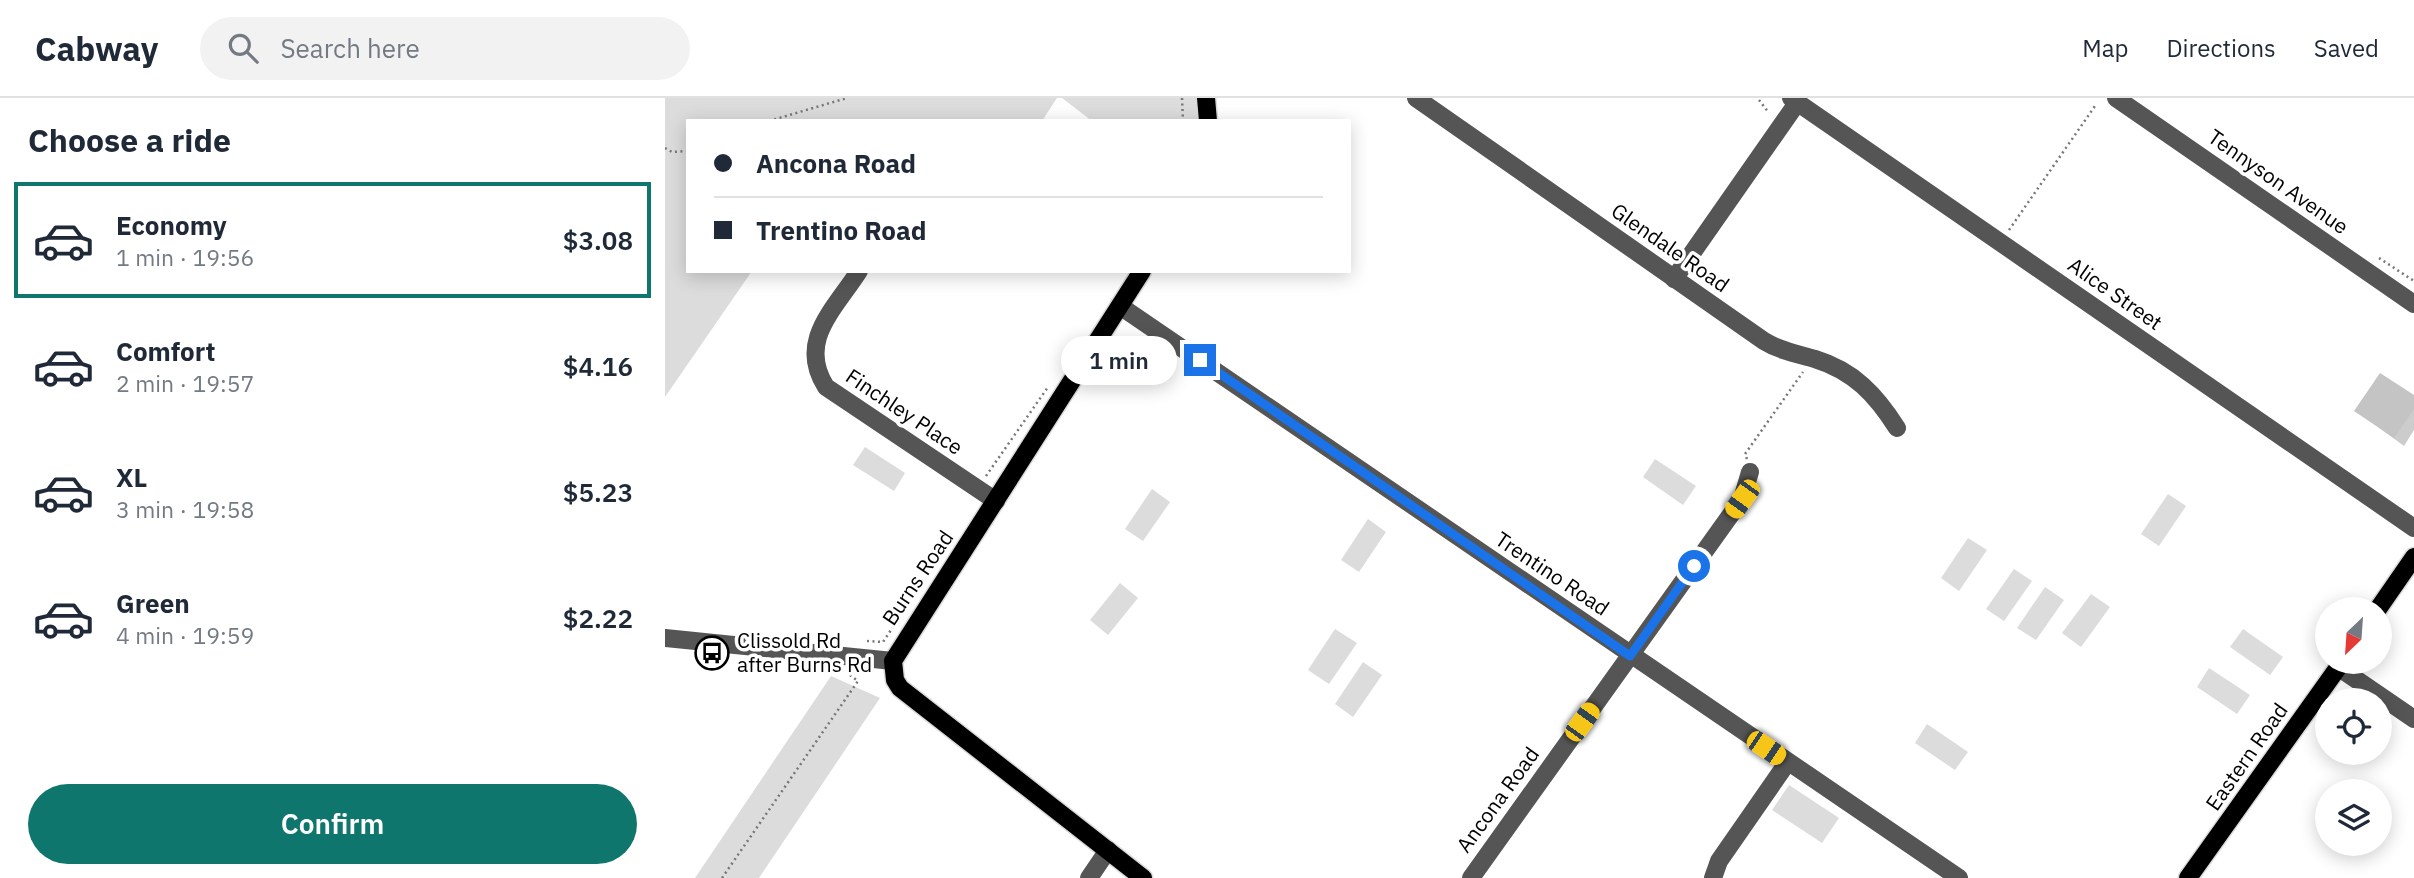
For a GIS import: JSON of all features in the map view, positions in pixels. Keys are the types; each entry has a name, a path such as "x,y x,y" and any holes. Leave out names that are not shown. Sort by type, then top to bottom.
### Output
{"main road":[{"path":"1206,98 1208,119"},
{"name":"Burns Road","path":"893,661 1141,273"},
{"path":"2386,597 2414,557"},
{"path":"893,661 895,680 900,688 1143,878"},
{"name":"Eastern Road","path":"2188,878 2333,674"}],"street":[{"name":"Glendale Road","path":"1416,98 1771,346 1839,368 1865,386 1897,428"},
{"name":"Tennyson Avenue","path":"2116,98 2414,304"},
{"path":"1674,279 1794,100"},
{"name":"Alice Street","path":"1794,100 2414,528"},
{"name":"Finchley Place","path":"858,273 815,338 814,364 818,375 826,387 996,501"},
{"name":"Trentino Road","path":"1120,306 1959,878"},
{"name":"Ancona Road","path":"1471,878 1742,499 1750,472"},
{"path":"665,638 893,661"},
{"path":"2353,674 2414,719"},
{"path":"1713,878 1719,862 1787,762"},
{"path":"1089,878 1108,850"}],"path":[{"path":"776,119 848,98"},
{"path":"1182,98 1183,119"},
{"path":"2009,230 2095,106"},
{"path":"665,148 673,152 686,151"},
{"path":"2379,258 2414,281"},
{"path":"1750,472 1745,454 1813,358"},
{"path":"977,488 1052,381"},
{"path":"859,641 883,642 951,538"},
{"path":"722,878 858,681 842,669"}],"shaded area":[{"path":"665,98 1057,98 1043,119 686,119 686,273 751,273 665,397"},
{"path":"1062,98 1200,98 1202,119 1089,119"},
{"path":"865,447 905,473 894,491 853,465"},
{"path":"1655,459 1696,486 1683,505 1643,477"},
{"path":"1152,489 1170,502 1143,541 1125,529"},
{"path":"2168,494 2186,506 2159,546 2141,534"},
{"path":"1368,519 1386,532 1359,572 1341,560"},
{"path":"1968,538 1987,550 1959,591 1941,578"},
{"path":"2014,569 2032,581 2004,621 1986,609"},
{"path":"1120,583 1138,598 1108,635 1090,620"},
{"path":"2045,587 2064,600 2036,640 2017,628"},
{"path":"2091,594 2110,607 2081,647 2062,633"},
{"path":"1335,629 1357,643 1329,684 1308,670"},
{"path":"2243,629 2283,657 2270,675 2230,647"},
{"path":"1363,662 1382,675 1353,717 1335,704"},
{"path":"2209,668 2250,695 2237,714 2197,687"},
{"path":"831,676 880,698 759,878 695,878"},
{"path":"1927,724 1968,752 1955,770 1915,743"},
{"path":"1789,785 1839,818 1822,843 1772,810"}],"building":[{"path":"2380,373 2414,395 2414,409 2394,438 2354,411"}],"place":[{"name":"Clissold Rd after Burns Rd","path":"712,653"}],"route":[{"path":"1200,360 1630,656 1694,566"}]}
